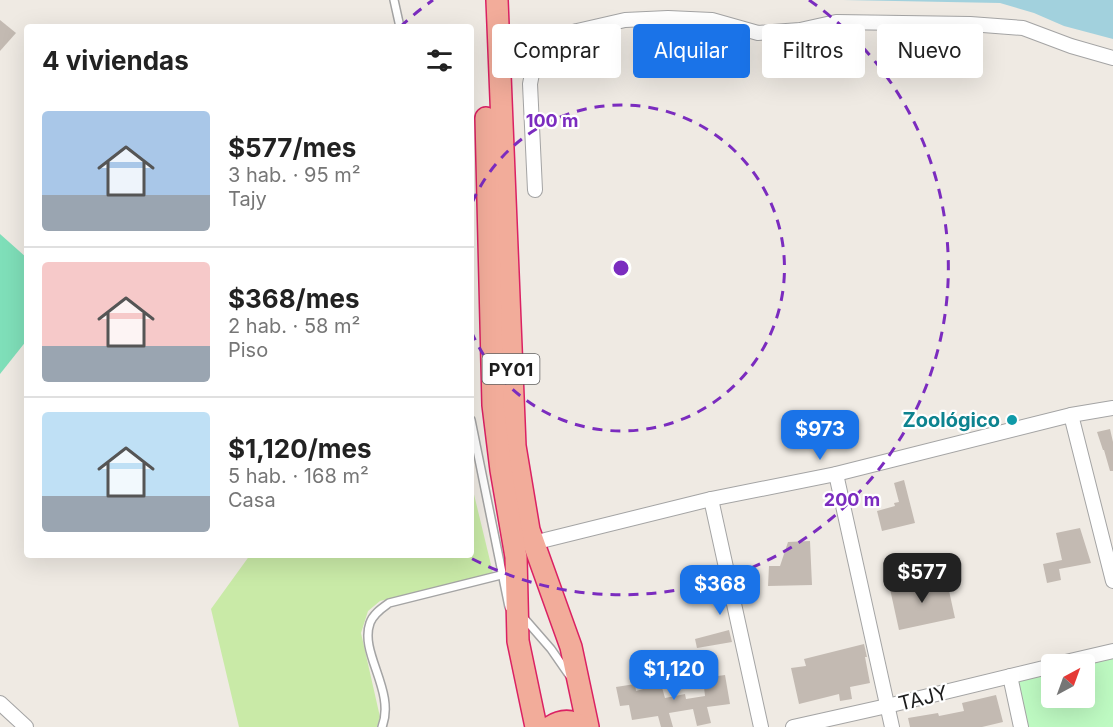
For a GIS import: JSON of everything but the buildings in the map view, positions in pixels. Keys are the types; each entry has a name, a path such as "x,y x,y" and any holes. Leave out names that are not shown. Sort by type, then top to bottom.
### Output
{"highway":[{"name":"PY01","path":"483,0 493,405 501,470 516,557 519,641 536,727"},
{"name":"PY01","path":"497,0 515,447 529,530 571,647 588,727"},
{"path":"550,727 559,722 568,721 582,727"}],"street":[{"path":"535,190 530,84 536,53 546,40 625,20 668,18 712,20 758,33 800,30 836,22 970,24 1023,28 1113,58"},
{"path":"533,543 711,499 836,474 1071,415 1113,408"},
{"path":"1071,415 1113,581"},
{"path":"836,474 892,727"},
{"path":"711,499 761,727"},
{"path":"1095,655 1113,651"},
{"name":"TAJY","path":"793,727 1041,669"},
{"path":"1010,676 1021,727"},
{"path":"0,703 26,727"}],"lane":[{"path":"393,0 399,24"},
{"path":"474,436 501,575 519,641"},
{"path":"382,727 387,706 368,637 370,622 389,603 501,575"},
{"path":"505,591 517,610 565,668 583,703"}],"green space":[{"path":"0,234 24,255 24,344 0,374"},
{"path":"474,494 493,573 380,601 368,611 361,633 380,717 377,727 239,727 211,609 248,558 474,558"},
{"path":"1113,655 1113,727 1026,727 1014,677 1041,671 1041,708 1095,708 1095,661"}],"water":[{"path":"843,0 1113,0 1113,39 1064,26 1034,13 1000,3"}],"place":[{"name":"Zoológico","path":"1012,420"}]}
